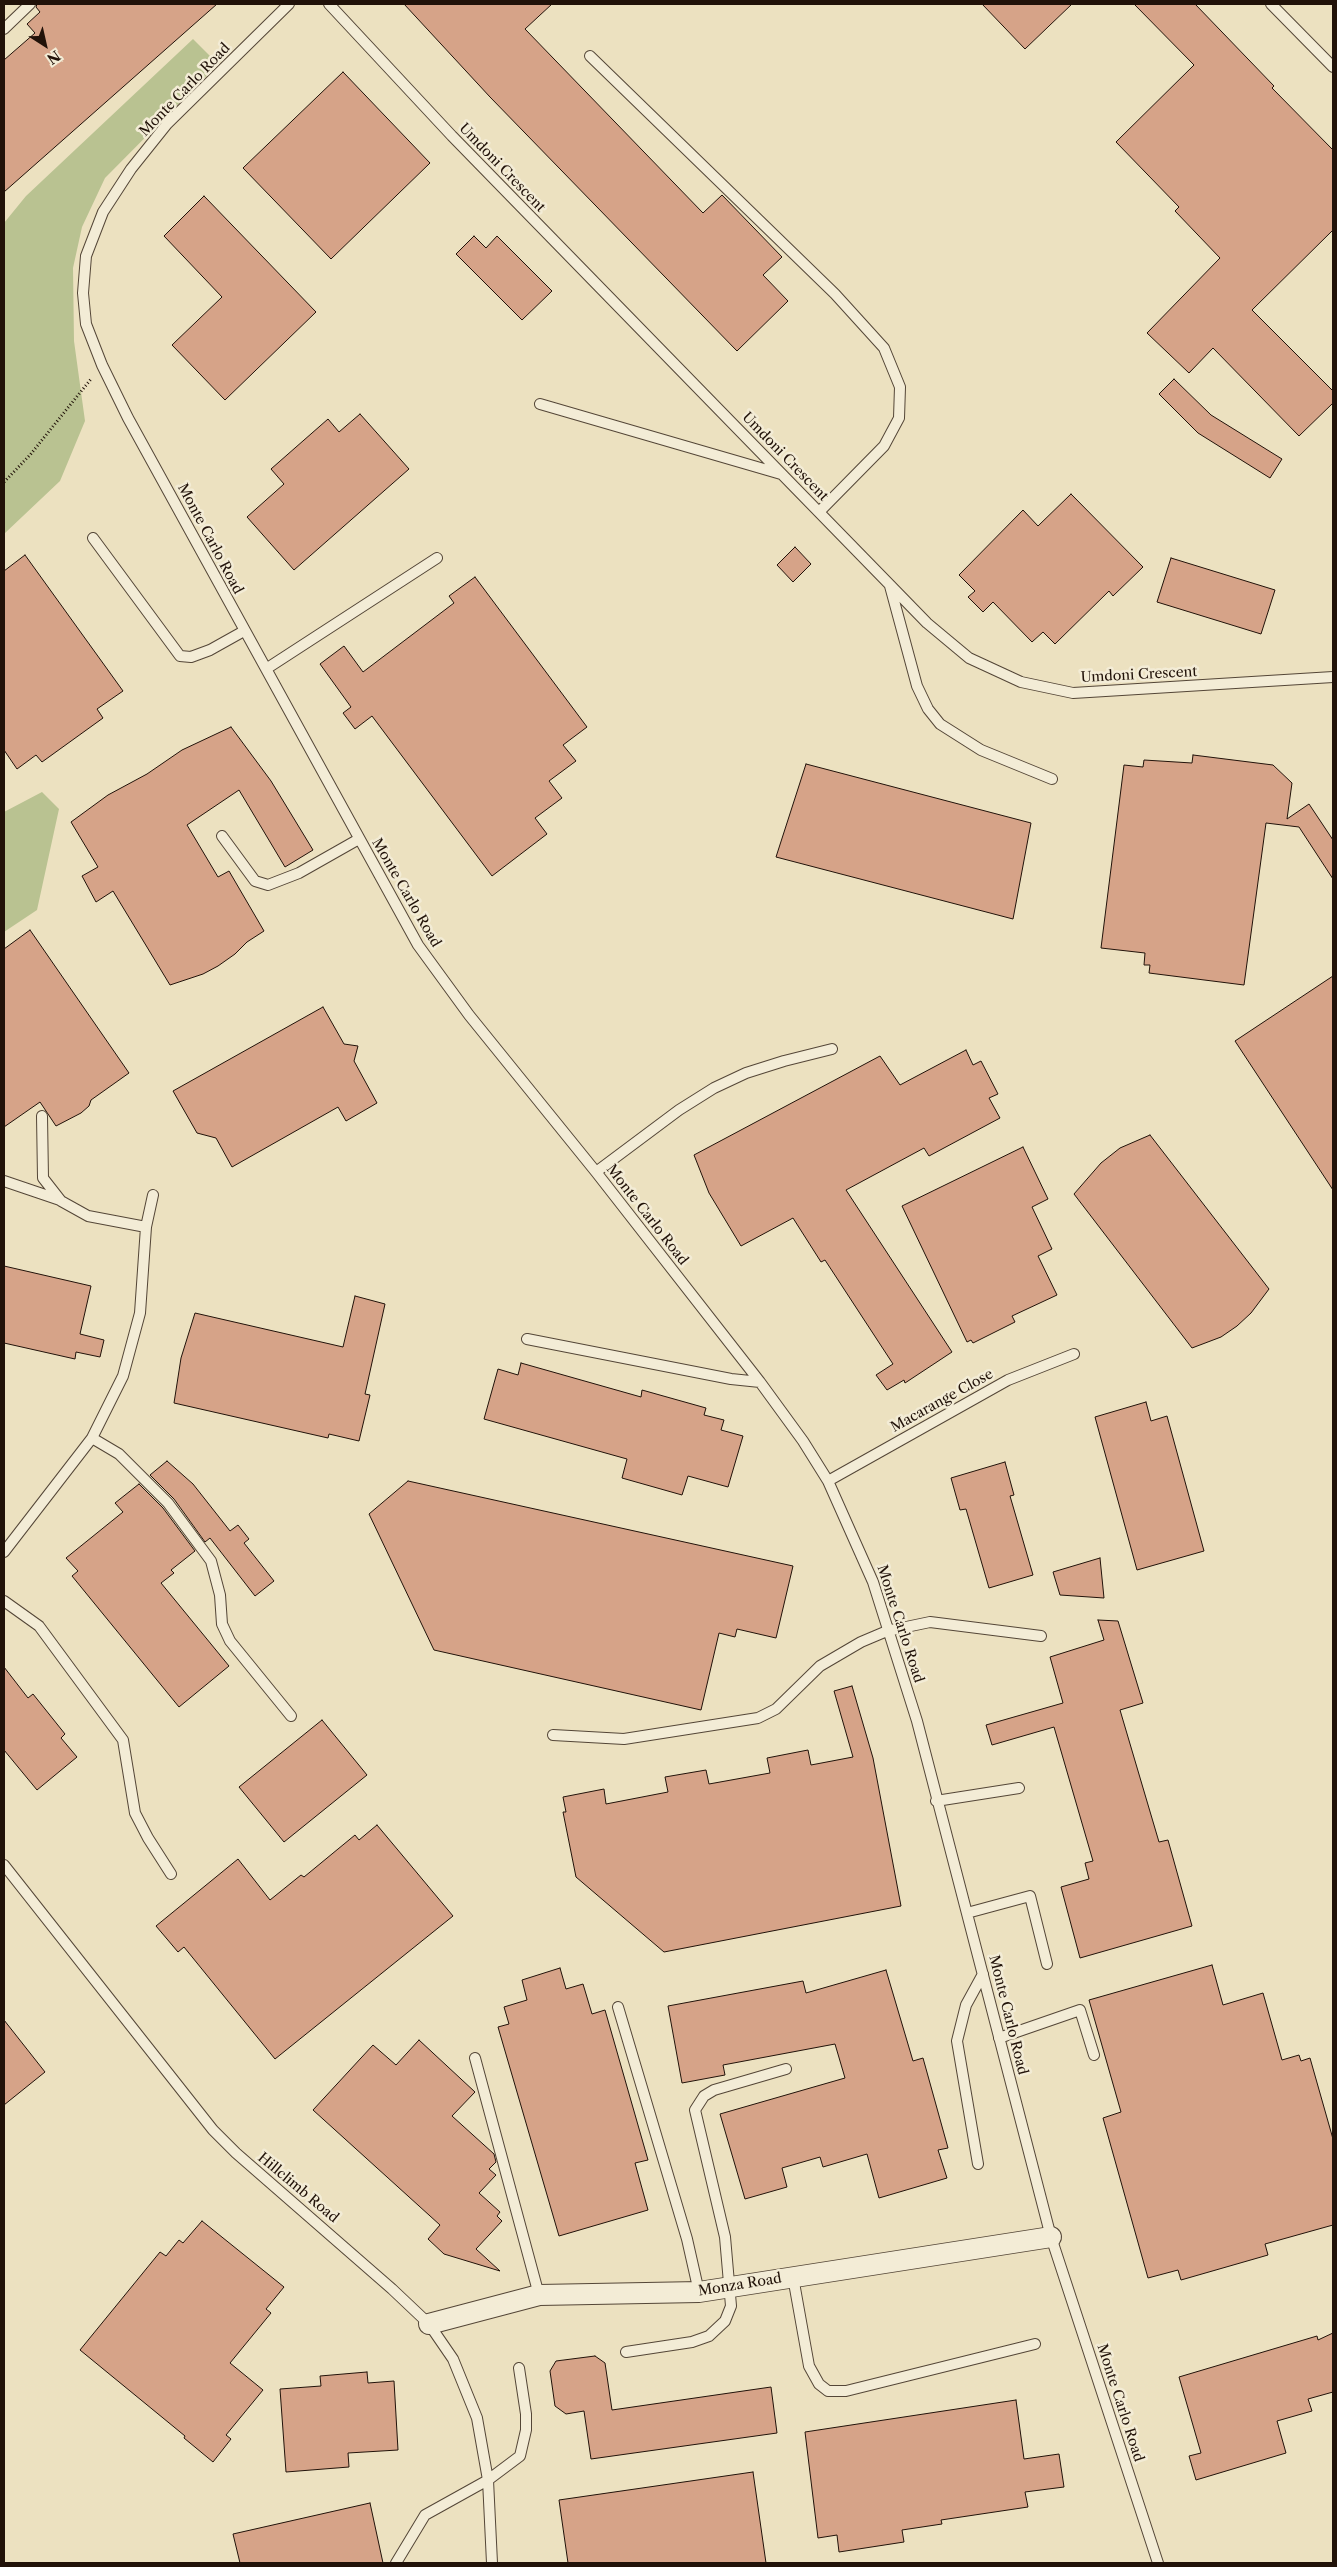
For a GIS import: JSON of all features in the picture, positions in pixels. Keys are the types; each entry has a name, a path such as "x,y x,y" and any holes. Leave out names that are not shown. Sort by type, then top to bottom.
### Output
{"street":[{"name":"Monza Road","path":"429,2324 539,2295 699,2292 1051,2238"}],"lane":[{"path":"4,29 30,4"},
{"name":"Monte Carlo Road","path":"289,4 167,124 131,169 104,212 86,256 83,293 86,324 102,364 133,426 418,945 469,1014 596,1172 760,1382 803,1441 828,1481 873,1582 917,1721 936,1802 984,1974 1051,2238 1158,2563"},
{"name":"Umdoni Crescent","path":"329,4 452,136 927,623 969,658 1020,682 1073,693 1333,677"},
{"path":"1271,4 1333,67"},
{"path":"590,56 835,294 884,348 900,387 899,418 884,446 819,512"},
{"path":"540,404 782,474"},
{"path":"93,538 180,656 191,657 210,650 244,631"},
{"path":"266,669 437,558"},
{"path":"890,585 917,686 928,709 940,724 981,750 1052,779"},
{"path":"222,836 255,880 268,885 299,873 359,839"},
{"path":"596,1172 679,1110 714,1088 746,1073 832,1049"},
{"path":"42,1116 44,1178 61,1201"},
{"path":"4,1181 61,1201 88,1216 146,1227"},
{"path":"4,1552 92,1438 123,1376 140,1313 146,1227 153,1194"},
{"path":"527,1340 731,1379 760,1382"},
{"name":"Macarange Close","path":"828,1481 1008,1380 1074,1354"},
{"path":"92,1438 119,1454 168,1503 212,1561 220,1595 222,1624 230,1641 291,1716"},
{"path":"4,1601 39,1626 123,1740 135,1813 148,1838 171,1874"},
{"path":"553,1735 624,1739 758,1718 776,1709 820,1666 861,1642 888,1631 930,1622 1041,1636"},
{"path":"936,1802 1019,1788"},
{"name":"Hillclimb Road","path":"4,1865 213,2130 236,2153 330,2232 429,2324 453,2359 477,2418 488,2480 492,2563"},
{"path":"967,1913 1030,1896 1047,1964"},
{"path":"978,2164 957,2041 966,2005 984,1974"},
{"path":"618,2007 687,2239 699,2292"},
{"path":"999,2038 1080,2010 1094,2055"},
{"path":"475,2058 539,2295"},
{"path":"626,2352 692,2342 709,2336 725,2321 731,2306 725,2237 695,2110 704,2096 714,2090 786,2069"},
{"path":"793,2277 809,2366 819,2384 828,2391 846,2391 1035,2344"},
{"path":"396,2563 425,2515 488,2480 520,2456 526,2430 526,2414 519,2368"}],"path":[{"path":"4,482 30,455 102,364"}],"green space":[{"path":"193,39 218,64 105,178 82,227 73,268 74,341 85,421 60,481 4,534 4,223 26,196"},
{"path":"42,792 59,809 37,910 4,932 4,812"}],"building":[{"path":"37,4 217,4 4,192 4,60 35,33 27,24 40,12 36,7"},
{"path":"404,4 552,4 525,29 703,213 722,195 782,257 763,275 788,301 737,351 490,97"},
{"path":"982,4 1072,4 1025,49"},
{"path":"1134,4 1195,4 1274,86 1272,88 1333,150 1333,230 1252,310 1333,391 1333,403 1299,436 1213,348 1189,373 1147,333 1220,258 1175,211 1179,207 1116,142 1194,65"},
{"path":"343,72 430,163 331,259 243,168"},
{"path":"204,196 316,312 225,400 172,345 222,297 164,236"},
{"path":"474,236 486,248 497,236 552,291 522,320 456,254"},
{"path":"1174,379 1211,415 1282,459 1270,478 1198,433 1159,394"},
{"path":"360,414 409,469 294,570 247,517 284,484 271,469 328,419 339,432"},
{"path":"1071,494 1143,567 1113,596 1109,591 1055,644 1043,632 1032,642 993,602 983,612 968,597 975,591 959,575 1023,510 1038,526"},
{"path":"795,547 811,564 793,582 777,565"},
{"path":"25,555 123,691 97,709 103,718 42,762 36,755 17,769 4,750 4,571"},
{"path":"1171,558 1275,590 1261,634 1157,602"},
{"path":"475,577 587,727 563,745 576,761 549,781 562,798 535,818 547,834 492,876 372,716 355,729 343,713 351,707 320,664 344,646 363,672 454,603 449,596"},
{"path":"231,727 271,781 313,850 285,867 239,790 187,825 218,877 229,871 264,931 247,942 235,954 218,966 203,974 170,985 113,891 96,902 82,876 98,867 71,822 108,795 147,774 182,750"},
{"path":"1193,755 1273,765 1292,783 1287,819 1309,804 1333,840 1333,879 1299,827 1266,823 1244,985 1149,973 1150,965 1144,965 1145,953 1101,948 1124,765 1143,767 1144,760 1192,763"},
{"path":"806,764 1031,823 1013,919 776,857"},
{"path":"30,930 129,1073 91,1100 89,1106 81,1113 56,1126 40,1102 4,1127 4,949"},
{"path":"1333,976 1333,1190 1235,1041"},
{"path":"323,1007 344,1044 358,1046 354,1061 377,1103 346,1121 338,1107 232,1167 216,1138 197,1133 173,1091"},
{"path":"966,1050 973,1065 981,1061 998,1094 989,1098 1000,1118 929,1156 924,1148 846,1190 952,1352 905,1383 904,1380 887,1390 876,1375 893,1364 825,1260 821,1262 793,1218 741,1246 709,1193 694,1155 880,1056 900,1085"},
{"path":"1150,1135 1269,1289 1251,1313 1237,1326 1221,1337 1192,1348 1074,1194 1101,1163 1120,1148"},
{"path":"1023,1147 1048,1199 1032,1207 1052,1249 1038,1256 1057,1295 1012,1316 1015,1322 973,1343 971,1340 967,1342 902,1206"},
{"path":"4,1266 91,1286 80,1334 104,1340 100,1357 76,1352 75,1359 4,1343"},
{"path":"355,1296 385,1304 365,1394 370,1395 359,1441 329,1434 328,1438 174,1403 181,1358 195,1313 343,1347"},
{"path":"521,1363 641,1397 642,1390 706,1408 704,1415 724,1420 721,1430 743,1436 728,1487 688,1476 682,1495 622,1478 627,1459 484,1419 498,1369 518,1375"},
{"path":"1146,1402 1151,1421 1167,1416 1204,1551 1137,1570 1095,1417"},
{"path":"167,1461 193,1484 230,1531 238,1525 249,1539 244,1543 274,1581 255,1596 210,1538 205,1542 174,1499 150,1475"},
{"path":"1005,1462 1014,1495 1010,1496 1033,1575 989,1588 966,1509 960,1510 951,1478"},
{"path":"408,1481 793,1566 776,1638 737,1629 735,1637 719,1633 701,1710 434,1650 369,1514"},
{"path":"139,1484 163,1508 195,1551 171,1570 174,1573 161,1583 229,1666 179,1707 72,1576 78,1571 66,1558 123,1512 115,1503"},
{"path":"1100,1558 1104,1598 1060,1595 1053,1572"},
{"path":"1098,1620 1118,1621 1143,1703 1120,1710 1159,1842 1168,1840 1192,1926 1080,1958 1061,1887 1089,1879 1085,1863 1093,1861 1054,1727 992,1745 986,1725 1063,1703 1050,1657 1104,1640"},
{"path":"4,1667 28,1698 33,1694 65,1734 61,1738 77,1757 37,1790 4,1750"},
{"path":"852,1686 873,1758 901,1906 664,1952 576,1877 563,1812 566,1812 563,1797 604,1789 606,1804 668,1792 665,1777 706,1770 709,1784 770,1773 767,1758 808,1750 811,1765 853,1757 834,1691"},
{"path":"322,1720 367,1775 284,1842 239,1787"},
{"path":"377,1825 453,1916 275,2059 184,1947 178,1952 156,1926 238,1859 270,1900 301,1875 304,1877 355,1835 359,1840"},
{"path":"1212,1965 1223,2005 1263,1993 1282,2060 1299,2055 1301,2061 1310,2058 1333,2139 1333,2225 1265,2244 1268,2255 1181,2280 1178,2270 1148,2278 1103,2118 1121,2112 1089,2000"},
{"path":"560,1968 566,1989 583,1984 592,2014 605,2010 648,2160 635,2163 648,2210 559,2236 498,2027 509,2024 504,2007 527,2000 522,1980"},
{"path":"886,1970 913,2061 923,2058 948,2148 938,2150 947,2178 879,2198 867,2154 823,2167 820,2157 782,2168 787,2187 745,2199 720,2114 845,2078 835,2044 723,2065 725,2075 682,2083 668,2006 803,1981 806,1993"},
{"path":"4,2020 45,2072 4,2105"},
{"path":"419,2040 475,2092 452,2116 494,2154 496,2162 489,2169 496,2175 479,2193 500,2212 497,2216 502,2221 476,2249 500,2271 444,2254 428,2239 440,2225 313,2110 373,2045 396,2065"},
{"path":"202,2221 284,2287 266,2309 271,2313 230,2363 263,2390 226,2435 231,2439 213,2462 184,2438 185,2436 80,2350 160,2252 166,2256 179,2240 183,2243"},
{"path":"1333,2333 1333,2392 1308,2399 1312,2411 1277,2421 1286,2453 1196,2480 1189,2456 1201,2453 1179,2377 1317,2336 1318,2340"},
{"path":"595,2356 605,2363 612,2410 771,2387 777,2433 591,2459 584,2411 566,2414 555,2406 550,2371 556,2361"},
{"path":"367,2372 368,2383 394,2381 398,2450 348,2453 349,2467 286,2472 280,2389 321,2386 320,2376"},
{"path":"1016,2400 1024,2459 1059,2454 1064,2487 1025,2492 1028,2507 941,2520 942,2524 902,2530 904,2542 839,2552 837,2535 818,2538 805,2432"},
{"path":"753,2472 766,2563 568,2563 559,2500"},
{"path":"370,2503 383,2563 240,2563 233,2534"}]}
